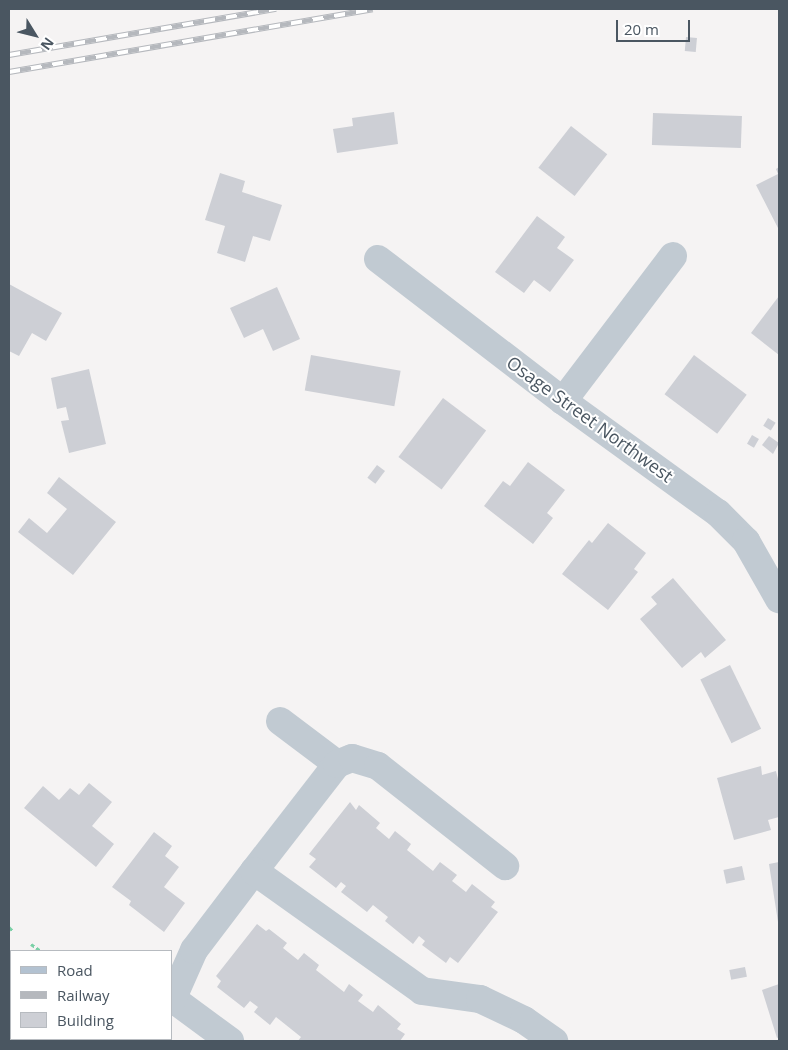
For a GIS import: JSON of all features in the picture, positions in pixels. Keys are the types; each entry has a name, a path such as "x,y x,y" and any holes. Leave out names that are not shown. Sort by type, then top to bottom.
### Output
{"street":[{"path":"563,401 673,256"},
{"name":"Osage Street Northwest","path":"378,259 563,401 718,513 746,541 779,599"},
{"path":"280,721 336,764"},
{"path":"230,1041 172,1000 194,950 336,764 352,758 378,766 505,866"},
{"path":"254,871 422,991 480,999 524,1020 554,1041"}],"path":[{"path":"9,927 13,931"},
{"path":"31,944 40,950"}],"building":[{"path":"686,37 697,38 696,52 685,51"},
{"path":"394,112 398,144 337,153 333,129 353,126 352,118"},
{"path":"653,113 742,116 741,148 652,145"},
{"path":"571,126 607,154 575,196 538,168"},
{"path":"779,167 778,228 756,185 778,174 776,169"},
{"path":"220,173 245,181 242,192 282,205 270,241 253,236 245,262 217,253 225,226 205,220"},
{"path":"537,216 565,237 557,248 574,260 550,292 534,280 524,293 495,272"},
{"path":"9,284 62,313 46,341 32,333 19,356 9,351"},
{"path":"277,287 300,339 273,351 263,329 244,338 230,308"},
{"path":"779,296 779,355 751,333"},
{"path":"311,355 401,371 394,406 305,390"},
{"path":"694,355 747,395 717,434 665,394"},
{"path":"89,369 106,444 69,453 61,421 69,420 66,407 57,409 51,378"},
{"path":"443,398 486,430 442,490 398,457"},
{"path":"768,418 776,423 771,430 763,426"},
{"path":"752,435 759,439 754,448 747,444"},
{"path":"769,436 779,443 773,454 762,445"},
{"path":"528,462 565,490 547,513 553,518 533,544 484,506 503,481 510,486"},
{"path":"377,465 385,471 375,484 367,478"},
{"path":"59,477 116,522 73,575 18,532 29,518 47,533 67,509 47,493"},
{"path":"608,523 646,553 634,569 638,572 608,610 562,574 589,540 592,543"},
{"path":"673,578 726,640 705,658 701,652 682,668 640,619 657,604 651,597"},
{"path":"730,665 761,729 731,743 700,679"},
{"path":"761,766 762,775 776,771 779,783 779,817 768,820 771,830 734,840 717,778"},
{"path":"89,783 112,802 92,826 114,844 96,867 24,808 43,786 59,800 70,788 79,795"},
{"path":"350,802 356,810 359,805 380,823 376,828 389,839 395,831 411,844 407,850 433,871 440,862 457,875 452,881 466,892 472,884 495,902 491,907 498,912 458,963 450,957 446,963 422,945 425,941 419,936 413,944 385,921 388,917 373,905 367,912 341,892 346,886 341,882 336,888 309,867 316,859 309,854"},
{"path":"154,832 172,846 165,856 179,867 164,887 185,903 164,932 129,905 131,901 112,887"},
{"path":"779,862 779,922 778,922 769,864"},
{"path":"742,866 745,880 726,884 723,870"},
{"path":"257,924 266,931 269,929 287,943 283,948 298,960 304,953 319,965 316,970 344,992 349,984 363,995 358,1001 373,1012 378,1005 401,1024 397,1029 405,1034 400,1041 298,1041 301,1037 276,1017 270,1025 254,1012 258,1007 250,1001 244,1008 217,987 221,981 216,976"},
{"path":"745,967 747,977 731,980 729,970"},
{"path":"779,984 779,1037 777,1038 762,990"}],"railway":[{"path":"9,55 276,9"},
{"path":"9,72 373,9"}]}
